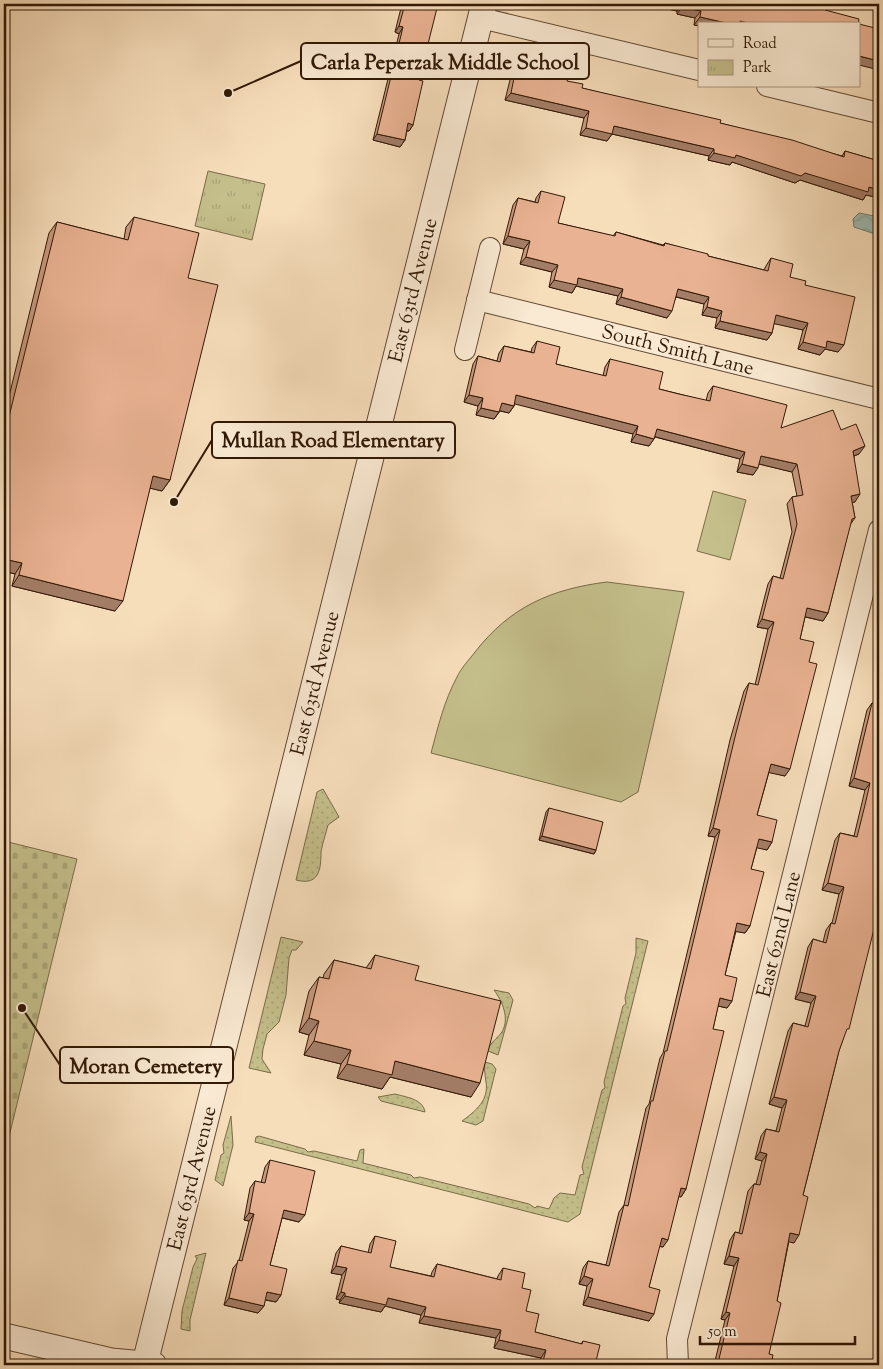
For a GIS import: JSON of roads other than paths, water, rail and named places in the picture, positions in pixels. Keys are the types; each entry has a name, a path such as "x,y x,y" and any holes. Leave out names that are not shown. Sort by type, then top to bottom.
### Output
{"street":[{"path":"482,11 698,70"},
{"name":"East 63rd Avenue","path":"150,1364 482,11"},
{"path":"775,88 879,113"},
{"path":"465,350 490,248"},
{"name":"South Smith Lane","path":"477,300 879,399"},
{"name":"East 62nd Lane","path":"662,1365 677,1339 879,530"},
{"path":"4,1336 111,1361 150,1364"},
{"name":"East 62nd Lane","path":"677,1339 678,1365"}],"water":[{"path":"859,213 879,217 879,233 875,234 854,227 853,219"}],"place":[{"name":"Carla Peperzak Middle School","path":"228,93"},
{"name":"Mullan Road Elementary","path":"174,502"},
{"name":"Moran Cemetery","path":"22,1008"}]}
